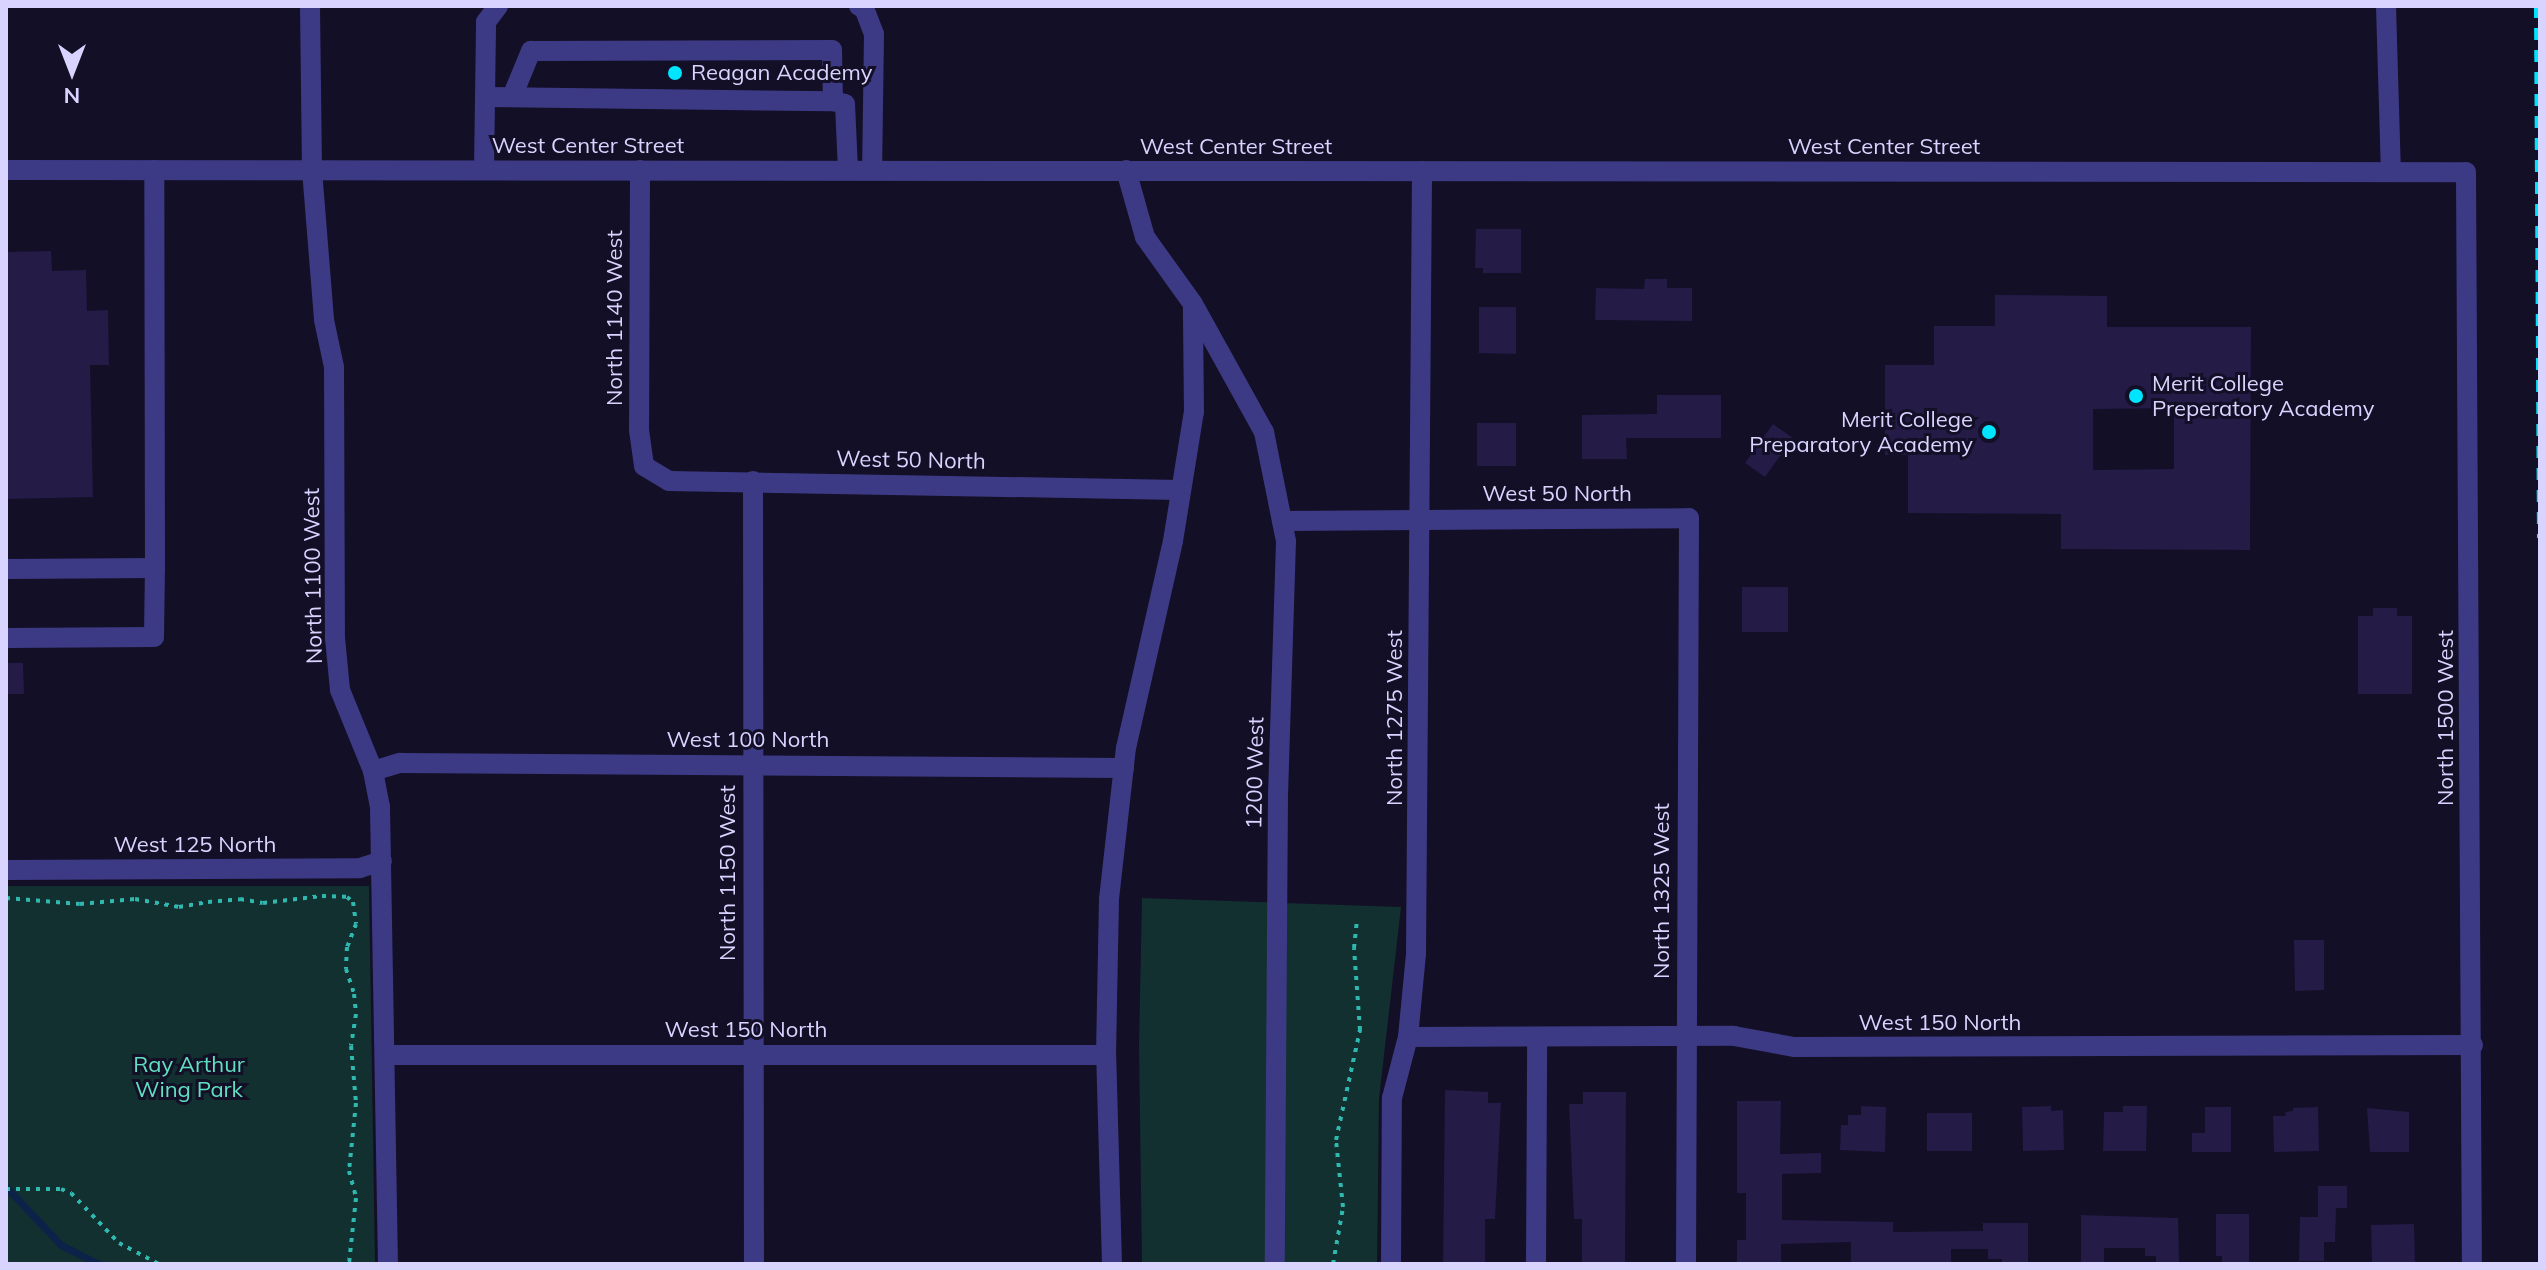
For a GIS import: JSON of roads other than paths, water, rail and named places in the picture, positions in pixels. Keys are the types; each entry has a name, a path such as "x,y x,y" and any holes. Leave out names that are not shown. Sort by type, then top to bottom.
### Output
{"street":[{"name":"North 1100 West","path":"310,6 312,170 324,320 334,367 335,638 340,690 373,771 380,807 387,1055 388,1264"},
{"path":"484,170 486,22 498,6"},
{"path":"859,6 864,8 874,34 872,170"},
{"path":"2386,6 2391,172"},
{"path":"512,97 531,51 832,50 833,101"},
{"path":"485,97 833,101 845,104 848,170"},
{"name":"West Center Street","path":"6,170 2466,172"},
{"path":"6,638 154,637 154,170"},
{"name":"North 1140 West","path":"640,170 639,430 644,466"},
{"name":"1200 West","path":"1126,170 1145,237 1193,304 1264,432 1286,541 1278,793 1275,1264"},
{"name":"North 1275 West","path":"1391,1264 1392,1098 1408,1037 1416,954 1422,171"},
{"name":"North 1500 West","path":"2466,172 2472,1264"},
{"path":"1112,1264 1106,1055 1109,899 1124,768 1194,412 1193,304"},
{"name":"West 50 North","path":"644,466 669,481 1181,490"},
{"name":"North 1150 West","path":"753,481 754,1264"},
{"name":"West 50 North","path":"1282,521 1689,518"},
{"name":"North 1325 West","path":"1686,1264 1689,518"},
{"path":"6,569 155,568"},
{"name":"West 100 North","path":"373,771 400,763 1124,768"},
{"name":"West 125 North","path":"6,870 360,868 382,861"},
{"name":"West 150 North","path":"1408,1037 1734,1036 1794,1047 2473,1045"},
{"path":"1536,1264 1537,1037"},
{"name":"West 150 North","path":"387,1055 1106,1055"}],"waterway":[{"path":"6,1187 61,1245 99,1264"}],"railway":[{"path":"2537,6 2540,538"}],"place":[{"name":"Reagan Academy","path":"675,73"},
{"name":"Merit College Preperatory Academy","path":"2136,396"},
{"name":"Merit College Preparatory Academy","path":"1989,432"}],"park label":[{"name":"Ray Arthur Wing Park","path":"189,1076"}]}
